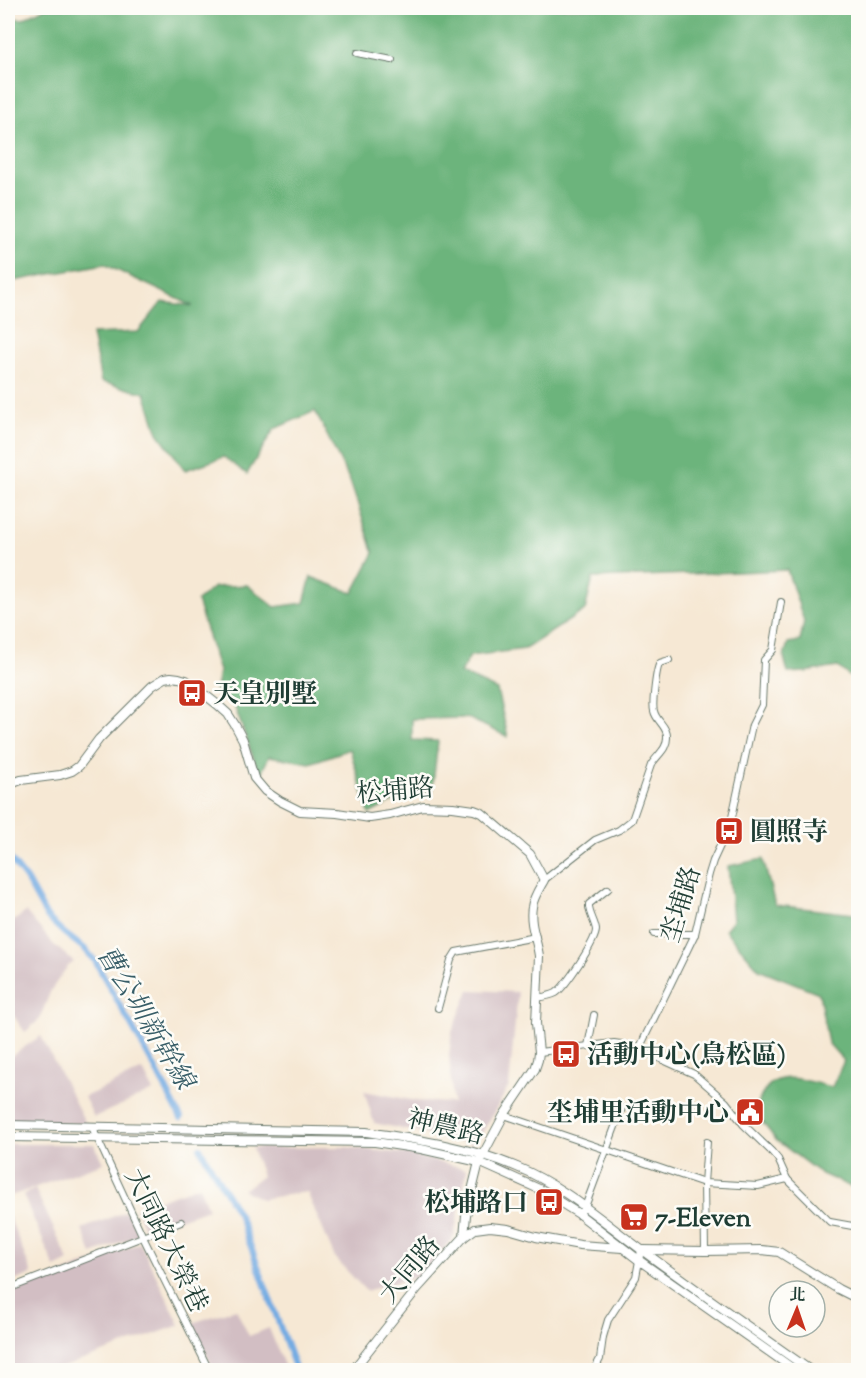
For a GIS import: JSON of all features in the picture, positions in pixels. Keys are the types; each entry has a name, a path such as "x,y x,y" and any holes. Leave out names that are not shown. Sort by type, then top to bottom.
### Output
{"street":[{"path":"357,53 392,60"},
{"name":"坔埔路","path":"639,1049 695,934 700,906 713,861 731,822 752,725 762,705 764,660 773,650 781,602"},
{"path":"464,1237 466,1215 481,1159 504,1115 535,1069 539,1052 536,1023 539,956 531,918 535,897 544,880 595,840 618,830 632,820 651,765 654,759 663,752 666,744 665,728 653,710 659,664 669,660"},
{"name":"松埔路","path":"8,785 21,780 60,775 72,771 79,766 99,739 152,686 165,678 179,678 186,680 228,714 243,741 254,778 265,791 280,801 300,811 370,818 423,806 474,810 482,813 530,854 544,880"},
{"path":"537,998 555,993 562,988 574,971 596,935 589,904 608,889"},
{"path":"654,934 695,934"},
{"path":"438,1008 451,960 456,952 536,937"},
{"path":"588,1046 594,1015"},
{"path":"539,1052 614,1043 639,1049 694,1074 726,1102 743,1124 778,1159 787,1179 830,1222 858,1227"},
{"path":"579,1214 585,1207 622,1108"},
{"path":"504,1115 704,1183 758,1186 787,1179"},
{"name":"神農路","path":"8,1125 366,1132 422,1140 481,1159 539,1189 579,1214 640,1261 795,1371"},
{"name":"大同路大榮巷","path":"92,1127 209,1371"},
{"name":"神農路","path":"8,1137 375,1142 517,1167 545,1180 585,1207 810,1371"},
{"path":"705,1251 704,1183 707,1142"},
{"path":"8,1288 181,1222"},
{"name":"大同路","path":"352,1371 417,1289 464,1237 475,1229 490,1227 508,1229 580,1245 641,1250 780,1252 858,1299"},
{"path":"594,1371 600,1359 608,1320 636,1277 641,1250"}],"shaded area":[{"path":"26,912 54,945 74,962 67,967 51,990 39,1020 25,1032 8,1008 8,925"},
{"path":"469,990 518,992 509,1086 482,1133 473,1144 374,1123 364,1091 417,1101 453,1103 449,1055 452,1032"},
{"path":"41,1036 86,1124 8,1122 8,1058"},
{"path":"143,1070 153,1091 94,1117 84,1097"},
{"path":"8,1144 94,1144 103,1163 8,1197"},
{"path":"345,1147 407,1154 467,1169 454,1236 424,1274 366,1291 335,1258 307,1192 261,1199 243,1190 262,1176 252,1148"},
{"path":"199,1186 208,1209 145,1231 136,1208"},
{"path":"35,1189 69,1261 55,1268 23,1195"},
{"path":"127,1211 139,1235 92,1254 82,1229"},
{"path":"8,1213 32,1274 8,1283"},
{"path":"140,1243 180,1325 55,1370 13,1370 8,1362 8,1294"},
{"path":"236,1309 249,1336 269,1328 286,1370 214,1370 192,1323"}],"green space":[{"path":"44,8 858,8 858,682 838,667 788,673 784,657 788,643 800,641 804,621 787,570 593,578 585,610 525,649 470,656 460,673 497,690 508,737 468,718 412,719 412,740 438,741 432,792 413,791 369,814 350,749 310,763 269,756 260,776 233,702 215,694 219,671 197,601 214,587 247,585 275,607 304,603 311,577 353,593 374,553 350,481 315,411 274,429 247,474 224,457 185,470 158,433 145,393 101,382 92,334 138,332 162,302 193,306 104,264 8,282 8,18 23,19"},
{"path":"763,859 775,905 854,914 858,912 858,1190 820,1173 776,1140 755,1112 762,1095 771,1083 787,1078 832,1087 844,1061 828,1043 819,993 759,969 725,930 733,920 728,866"}],"waterway":[{"name":"曹公圳新幹線","path":"8,856 26,879 47,917 85,949 95,961 181,1118"},
{"name":"曹公圳新幹線","path":"200,1148 240,1217 296,1370"}],"place":[{"name":"天皇別墅","path":"192,693"},
{"name":"圓照寺","path":"729,831"},
{"name":"活動中心(鳥松區)","path":"566,1054"},
{"name":"坔埔里活動中心","path":"750,1112"},
{"name":"松埔路口","path":"549,1202"},
{"name":"7-Eleven","path":"634,1217"}]}
